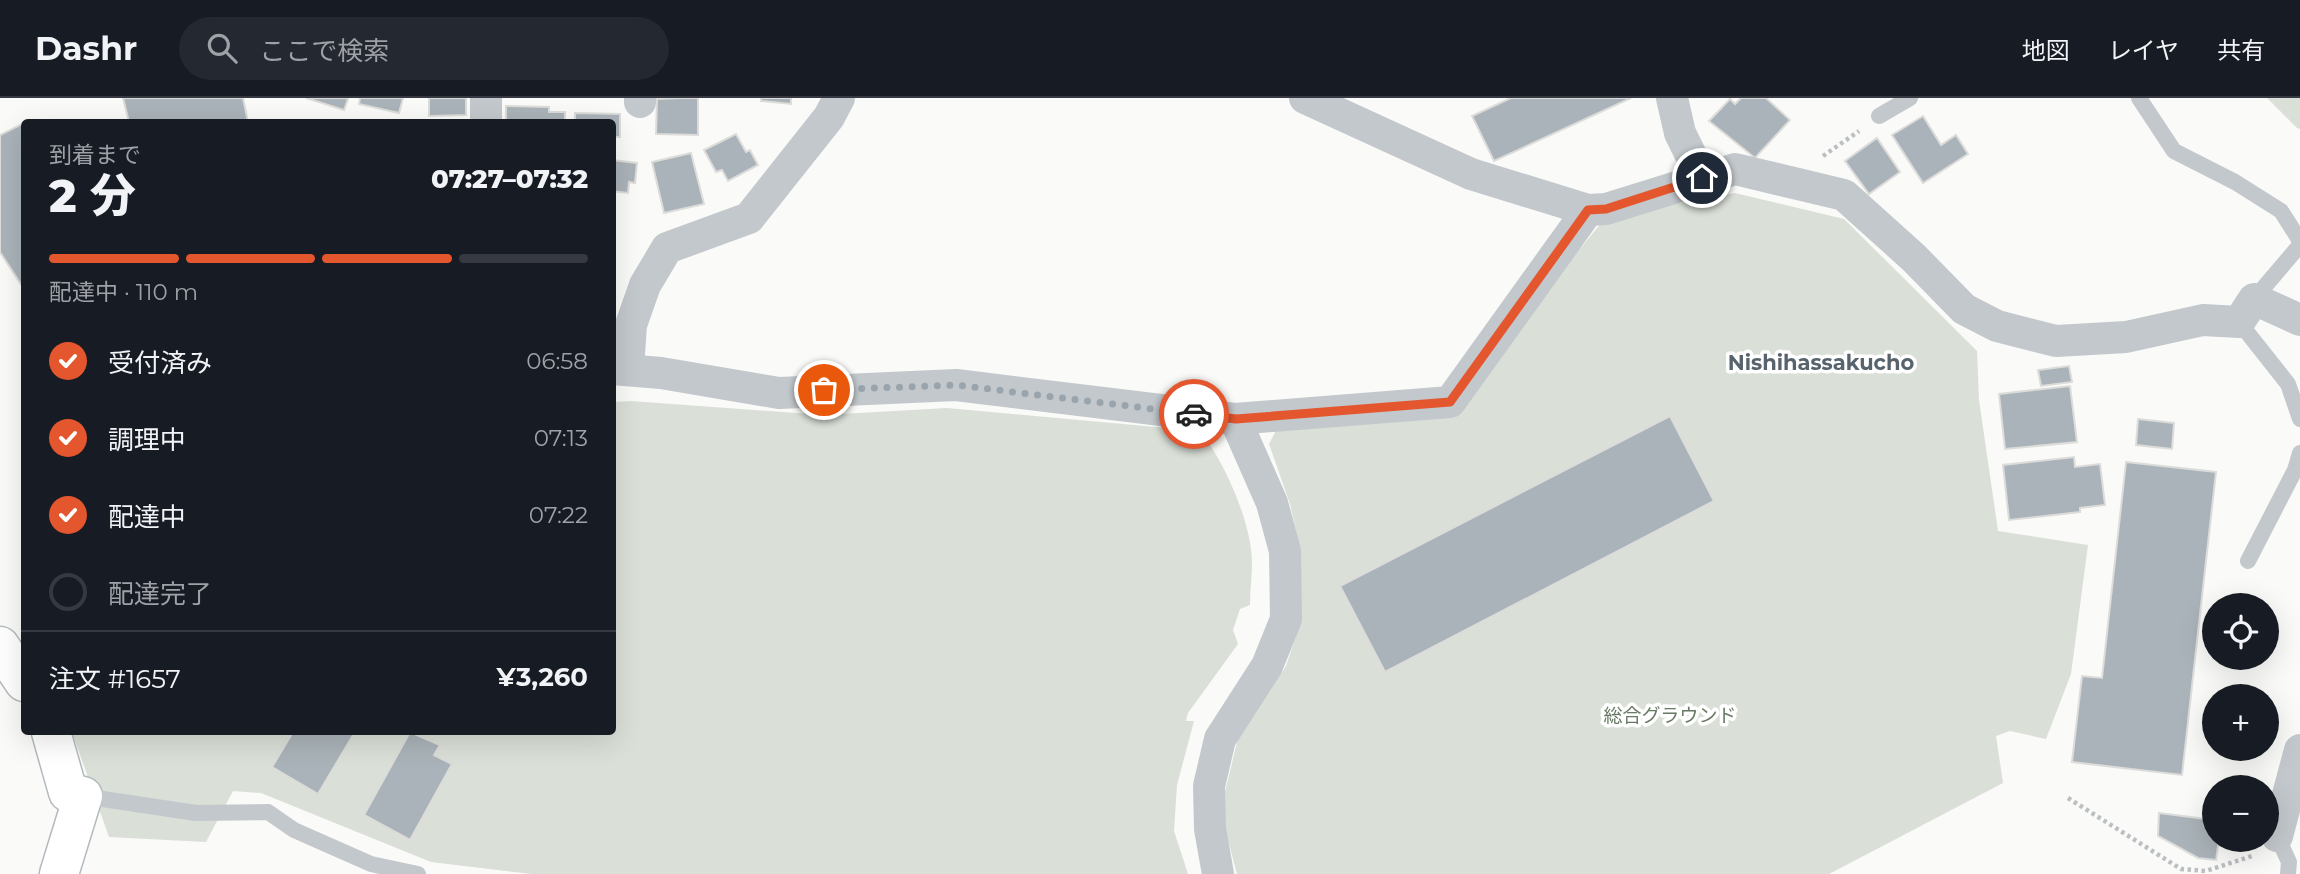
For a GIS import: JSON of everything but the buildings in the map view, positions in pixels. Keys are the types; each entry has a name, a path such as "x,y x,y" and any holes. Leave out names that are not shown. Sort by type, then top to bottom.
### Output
{"street":[{"path":"839,98 829,117 749,218 667,248 645,285 620,369 779,393 956,385 1236,419 1450,402 1588,210"},
{"path":"1305,98 1471,174 1588,210 1606,209 1735,169 1844,195 1914,258 1964,309 1997,326 2056,341 2126,337 2246,311 2300,320"},
{"path":"1672,98 1680,132 1702,178"},
{"path":"1218,874 1209,829 1209,786 1220,739 1267,666 1286,619 1284,551 1279,527 1272,503 1236,419"},
{"path":"52,735 68,792 83,796 59,874"},
{"path":"2279,829 2300,750"}],"lane":[{"path":"1879,116 1910,98"},
{"path":"2139,98 2174,151 2235,182 2281,211 2300,243 2246,311 2288,384 2300,419"},
{"path":"2248,561 2295,470 2300,453"},
{"path":"83,796 195,813 268,812 294,830 371,864 418,874"},
{"path":"2279,840 2289,862 2288,874"}],"path":[{"path":"1788,181 1879,116"},
{"path":"2068,798 2180,869 2206,872 2259,852"}],"green space":[{"path":"2267,98 2300,98 2300,129 2297,128"},
{"name":"総合グラウンド","path":"1735,193 1844,219 1977,351 1979,400 1998,531 2088,545 2071,674 2046,739 2010,731 1996,736 2003,783 1829,874 1237,874 1225,829 1225,792 1238,738 1286,666 1300,624 1300,549 1290,504 1269,444 1284,415 1458,396 1607,216"},
{"path":"616,402 824,415 947,408 1200,431 1218,458 1235,492 1247,528 1252,567 1250,605 1240,609 1233,630 1238,644 1188,713 1186,721 1194,721 1177,785 1174,831 1188,874 532,874 431,862 261,793 233,791 206,842 109,837 73,735 616,735"}],"way so far":[{"path":"824,390 956,385 1194,414"}],"district":[{"name":"Nishihassakucho","path":"1821,363"}],"route":[{"path":"1194,414 1236,419 1450,402 1588,210 1606,209 1702,178"}]}
